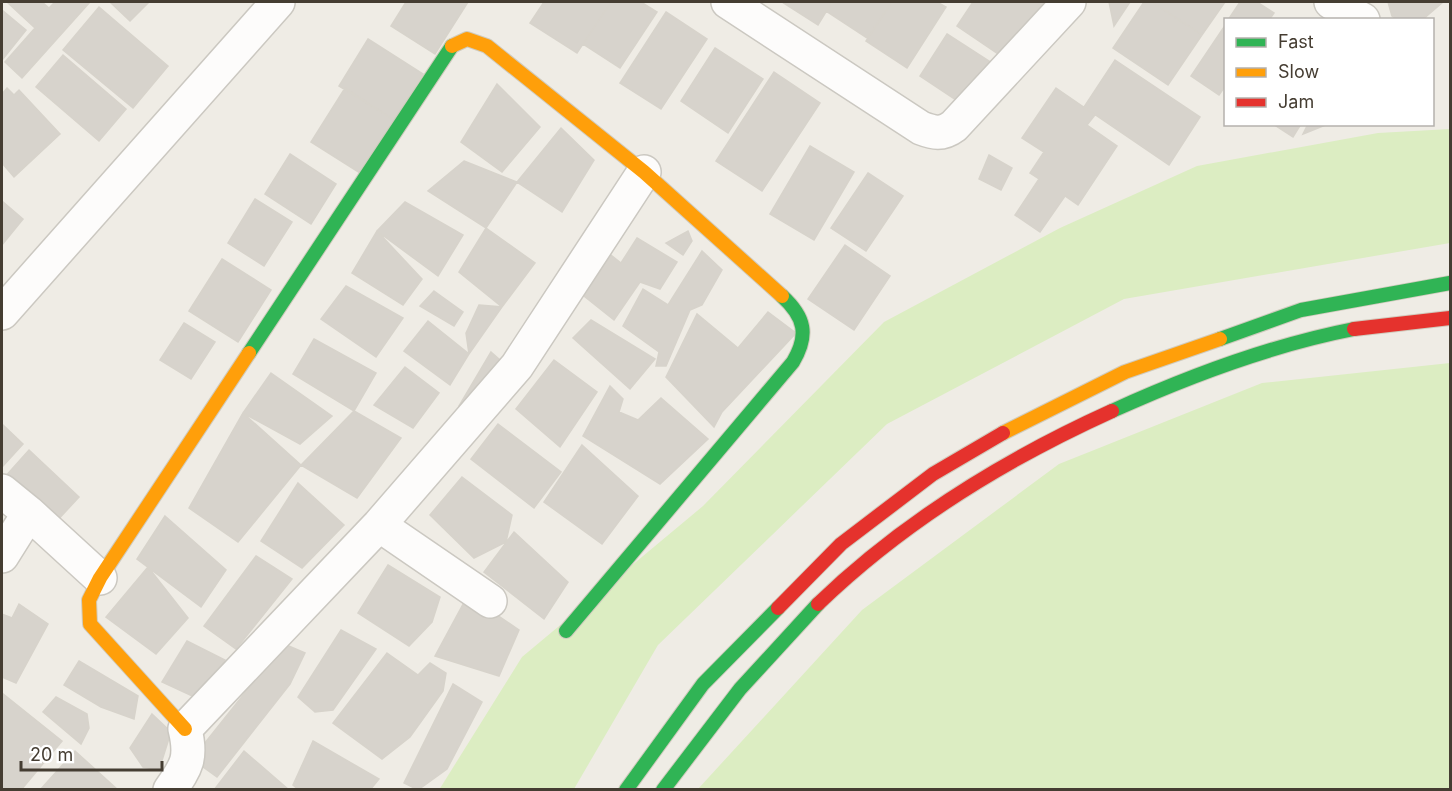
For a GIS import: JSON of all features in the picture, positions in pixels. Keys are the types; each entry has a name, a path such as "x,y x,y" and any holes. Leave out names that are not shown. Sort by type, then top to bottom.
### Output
{"main road":[{"path":"184,729 90,624 89,600 100,578 453,43 470,38 487,46 644,172 798,311 804,336 798,355 786,371 567,631"},
{"path":"626,789 703,684 841,544 933,474 1017,424 1125,372 1156,360 1301,310 1450,283"},
{"path":"663,789 716,717 772,652 826,597 916,522 994,470 1079,425 1193,376 1360,328 1450,318"}],"street":[{"path":"2,313 278,2"},
{"path":"728,2 921,128 938,133 946,132 954,126 1069,2"},
{"path":"1331,2 1359,18"},
{"path":"170,789 186,768 189,748 184,729 379,525 517,366 644,172"},
{"path":"2,491 100,578"},
{"path":"2,556 29,513"},
{"path":"379,525 490,601"}],"green space":[{"path":"1450,129 1450,243 1124,299 887,424 658,645 574,789 439,790 522,657 703,506 884,322 1060,228 1197,166 1378,133"},
{"path":"1450,363 1450,789 698,789 862,610 1059,464 1262,383"}],"building":[{"path":"7,2 42,2 49,8 55,2 90,2 22,78 5,62 35,28"},
{"path":"110,2 149,2 130,21"},
{"path":"406,2 468,2 435,54 391,26"},
{"path":"544,2 611,2 577,53 530,23"},
{"path":"611,2 641,2 657,12 620,68 583,44"},
{"path":"782,2 832,2 818,25"},
{"path":"832,2 892,2 867,38 826,11"},
{"path":"892,2 937,2 946,7 907,68 866,41"},
{"path":"973,2 1045,2 1007,60 957,26"},
{"path":"1109,2 1130,2 1114,26"},
{"path":"1144,2 1152,2 1202,35 1168,85 1113,48"},
{"path":"1152,2 1225,2 1202,35"},
{"path":"1240,2 1257,2 1274,13 1270,18 1229,18"},
{"path":"1388,2 1443,2 1424,18 1395,18 1392,16"},
{"path":"99,7 168,66 133,108 63,50"},
{"path":"2,10 26,30 2,60"},
{"path":"666,12 707,39 661,109 620,83"},
{"path":"1224,27 1224,88 1219,95 1191,76"},
{"path":"947,34 992,63 965,106 920,76"},
{"path":"368,39 423,74 394,120 339,86"},
{"path":"715,48 763,79 728,133 681,101"},
{"path":"63,55 126,109 99,141 36,87"},
{"path":"1115,60 1200,117 1169,165 1084,107"},
{"path":"774,72 820,103 762,191 716,161"},
{"path":"497,84 540,127 502,172 461,142"},
{"path":"7,88 14,95 19,90 60,134 14,177 2,163 2,94"},
{"path":"345,88 394,120 360,173 311,142"},
{"path":"1056,88 1095,115 1087,125 1117,146 1078,205 1065,196 1040,232 1015,215 1039,179 1030,173 1044,152 1022,138"},
{"path":"1276,126 1300,126 1293,137"},
{"path":"1307,126 1323,126 1303,134"},
{"path":"561,128 594,160 562,212 517,182"},
{"path":"810,146 854,172 814,240 770,214"},
{"path":"290,154 336,184 311,224 265,194"},
{"path":"989,155 1012,168 1001,190 979,179"},
{"path":"464,161 517,182 486,228 428,191"},
{"path":"868,173 903,196 866,251 831,228"},
{"path":"255,199 292,222 264,266 228,243"},
{"path":"2,201 23,219 2,245"},
{"path":"405,202 463,235 438,276 377,231"},
{"path":"486,228 535,263 502,307 459,272"},
{"path":"377,231 422,279 403,305 352,273"},
{"path":"688,231 692,241 683,255 666,243"},
{"path":"637,238 677,262 660,289 640,282 614,320 574,288 598,245 621,263"},
{"path":"845,245 890,276 854,330 808,299"},
{"path":"702,251 722,270 702,305 690,310 666,366 656,366 659,352 623,326 643,289 668,305"},
{"path":"222,259 271,290 238,342 189,311"},
{"path":"346,286 403,318 376,357 321,319"},
{"path":"434,291 463,312 454,326 420,306"},
{"path":"479,305 502,307 469,354 466,333"},
{"path":"768,312 796,333 722,412 714,427 666,377 697,314 738,348"},
{"path":"591,320 655,359 630,389 573,338"},
{"path":"428,321 469,354 450,385 404,351"},
{"path":"184,323 215,342 191,379 160,360"},
{"path":"314,339 376,373 354,411 293,374"},
{"path":"491,352 507,366 474,414 459,406"},
{"path":"554,360 597,392 560,447 516,409"},
{"path":"405,367 439,393 413,428 374,405"},
{"path":"271,373 332,416 300,444 243,413"},
{"path":"610,386 623,399 619,412 638,420 661,398 708,439 660,484 583,436"},
{"path":"354,411 401,438 357,498 301,465"},
{"path":"243,413 301,465 238,542 189,508"},
{"path":"2,424 23,444 2,467"},
{"path":"498,424 561,472 534,508 471,459"},
{"path":"582,445 638,496 602,544 544,502"},
{"path":"29,450 79,497 54,524 4,478"},
{"path":"462,477 512,515 506,542 474,558 430,515"},
{"path":"298,483 344,525 302,568 261,541"},
{"path":"165,516 226,570 201,607 137,559"},
{"path":"514,532 568,582 544,619 484,572"},
{"path":"256,556 292,579 236,649 204,626"},
{"path":"388,565 440,597 432,622 409,646 358,613"},
{"path":"148,567 188,618 156,654 106,617"},
{"path":"468,595 519,630 499,676 435,656"},
{"path":"19,604 48,624 16,683 2,677 2,614 12,618"},
{"path":"341,630 376,649 333,710 315,712 298,697"},
{"path":"187,641 225,660 201,700 162,682"},
{"path":"284,644 305,653 290,684 217,777 192,759"},
{"path":"387,653 418,675 430,663 446,673 443,691 410,737 382,759 333,723"},
{"path":"79,661 138,696 134,719 101,707 64,685"},
{"path":"453,684 482,702 447,769 418,790 404,783"},
{"path":"2,693 62,741 21,790 2,772"},
{"path":"56,697 87,714 89,728 81,744 43,712"},
{"path":"152,714 171,732 159,770 143,767 130,748"},
{"path":"313,741 379,779 370,790 299,790 293,785"},
{"path":"75,751 118,790 40,790"},
{"path":"244,751 289,790 214,790"},
{"path":"2,772 20,790 2,790"}],"traffic: fast":[{"path":"249,353 452,46"},
{"path":"1220,339 1301,310 1450,283"},
{"path":"566,631 793,362 801,343 802,327 796,311 782,296"},
{"path":"1112,411 1231,363 1292,344 1354,329"},
{"path":"663,790 740,689 818,604"},
{"path":"626,790 703,684 778,608"}],"traffic: slow":[{"path":"452,46 467,39 487,46 644,172 782,296"},
{"path":"1003,433 1125,372 1220,339"},
{"path":"185,729 90,624 89,600 100,578 249,353"}],"traffic: jam":[{"path":"1354,329 1450,318"},
{"path":"818,604 884,546 957,495 1033,450 1112,411"},
{"path":"778,608 841,544 933,474 1003,433"}]}
